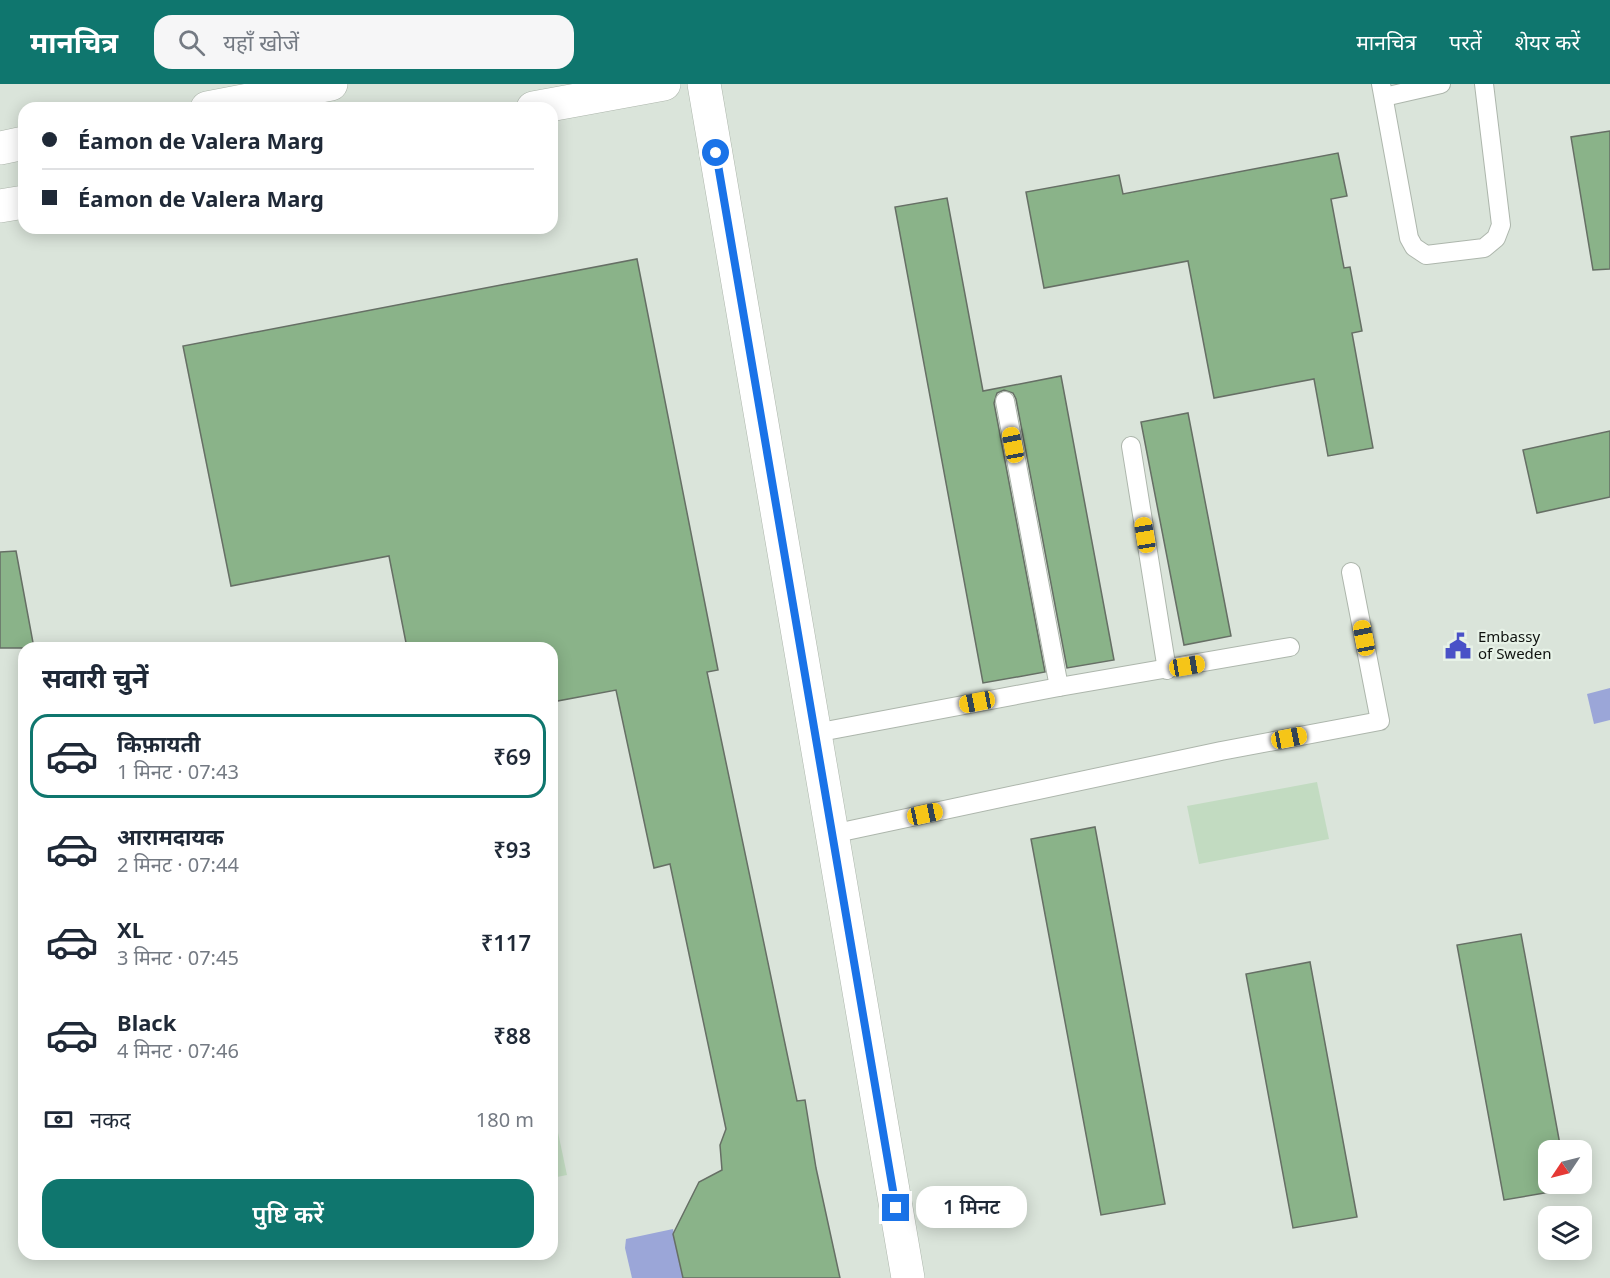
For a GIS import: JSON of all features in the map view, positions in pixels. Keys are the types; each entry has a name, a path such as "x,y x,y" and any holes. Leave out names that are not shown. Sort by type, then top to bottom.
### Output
{"street":[{"path":"238,102 331,84"},
{"path":"558,103 664,84"},
{"path":"704,84 908,1278"},
{"path":"0,148 18,144"},
{"path":"0,206 18,203"}],"lane":[{"path":"1441,84 1382,90 1409,238 1414,247 1426,255 1484,248 1496,238 1501,225 1484,84"},
{"path":"1005,401 1059,687"},
{"path":"1131,446 1167,670"},
{"path":"832,834 1221,751 1380,721 1351,572"},
{"path":"815,733 1290,647"}],"green space":[{"path":"1317,782 1329,839 1199,864 1187,806"},
{"path":"558,1132 567,1175 558,1177"}],"water":[{"path":"1610,688 1610,720 1594,724 1587,694"},
{"path":"673,1229 684,1278 632,1278 625,1248 626,1239"}],"building":[{"path":"1610,131 1610,269 1593,270 1571,137"},
{"path":"1338,153 1347,196 1331,199 1344,268 1350,267 1362,331 1352,333 1373,448 1328,456 1314,379 1214,398 1188,261 1044,288 1026,192 1119,175 1123,194"},
{"path":"947,198 983,391 1061,376 1114,660 1067,668 1016,399 1013,393 1004,390 997,393 994,403 1045,672 983,683 895,207"},
{"path":"637,259 718,670 707,672 797,1101 805,1100 816,1168 840,1278 683,1278 673,1234 699,1182 722,1170 720,1145 726,1129 670,864 654,868 616,690 558,701 558,642 406,642 389,556 231,586 183,346"},
{"path":"1188,413 1231,636 1184,645 1141,422"},
{"path":"1610,431 1610,497 1537,513 1523,450"},
{"path":"16,551 33,642 18,642 18,648 0,648 0,552"},
{"path":"1095,827 1165,1204 1101,1215 1031,839"},
{"path":"1521,934 1559,1140 1538,1140 1539,1194 1504,1200 1457,945"},
{"path":"1310,962 1357,1217 1293,1228 1246,974"}],"place":[{"name":"Embassy of Sweden","path":"1458,646"}],"route":[{"path":"716,153 896,1208"}]}
